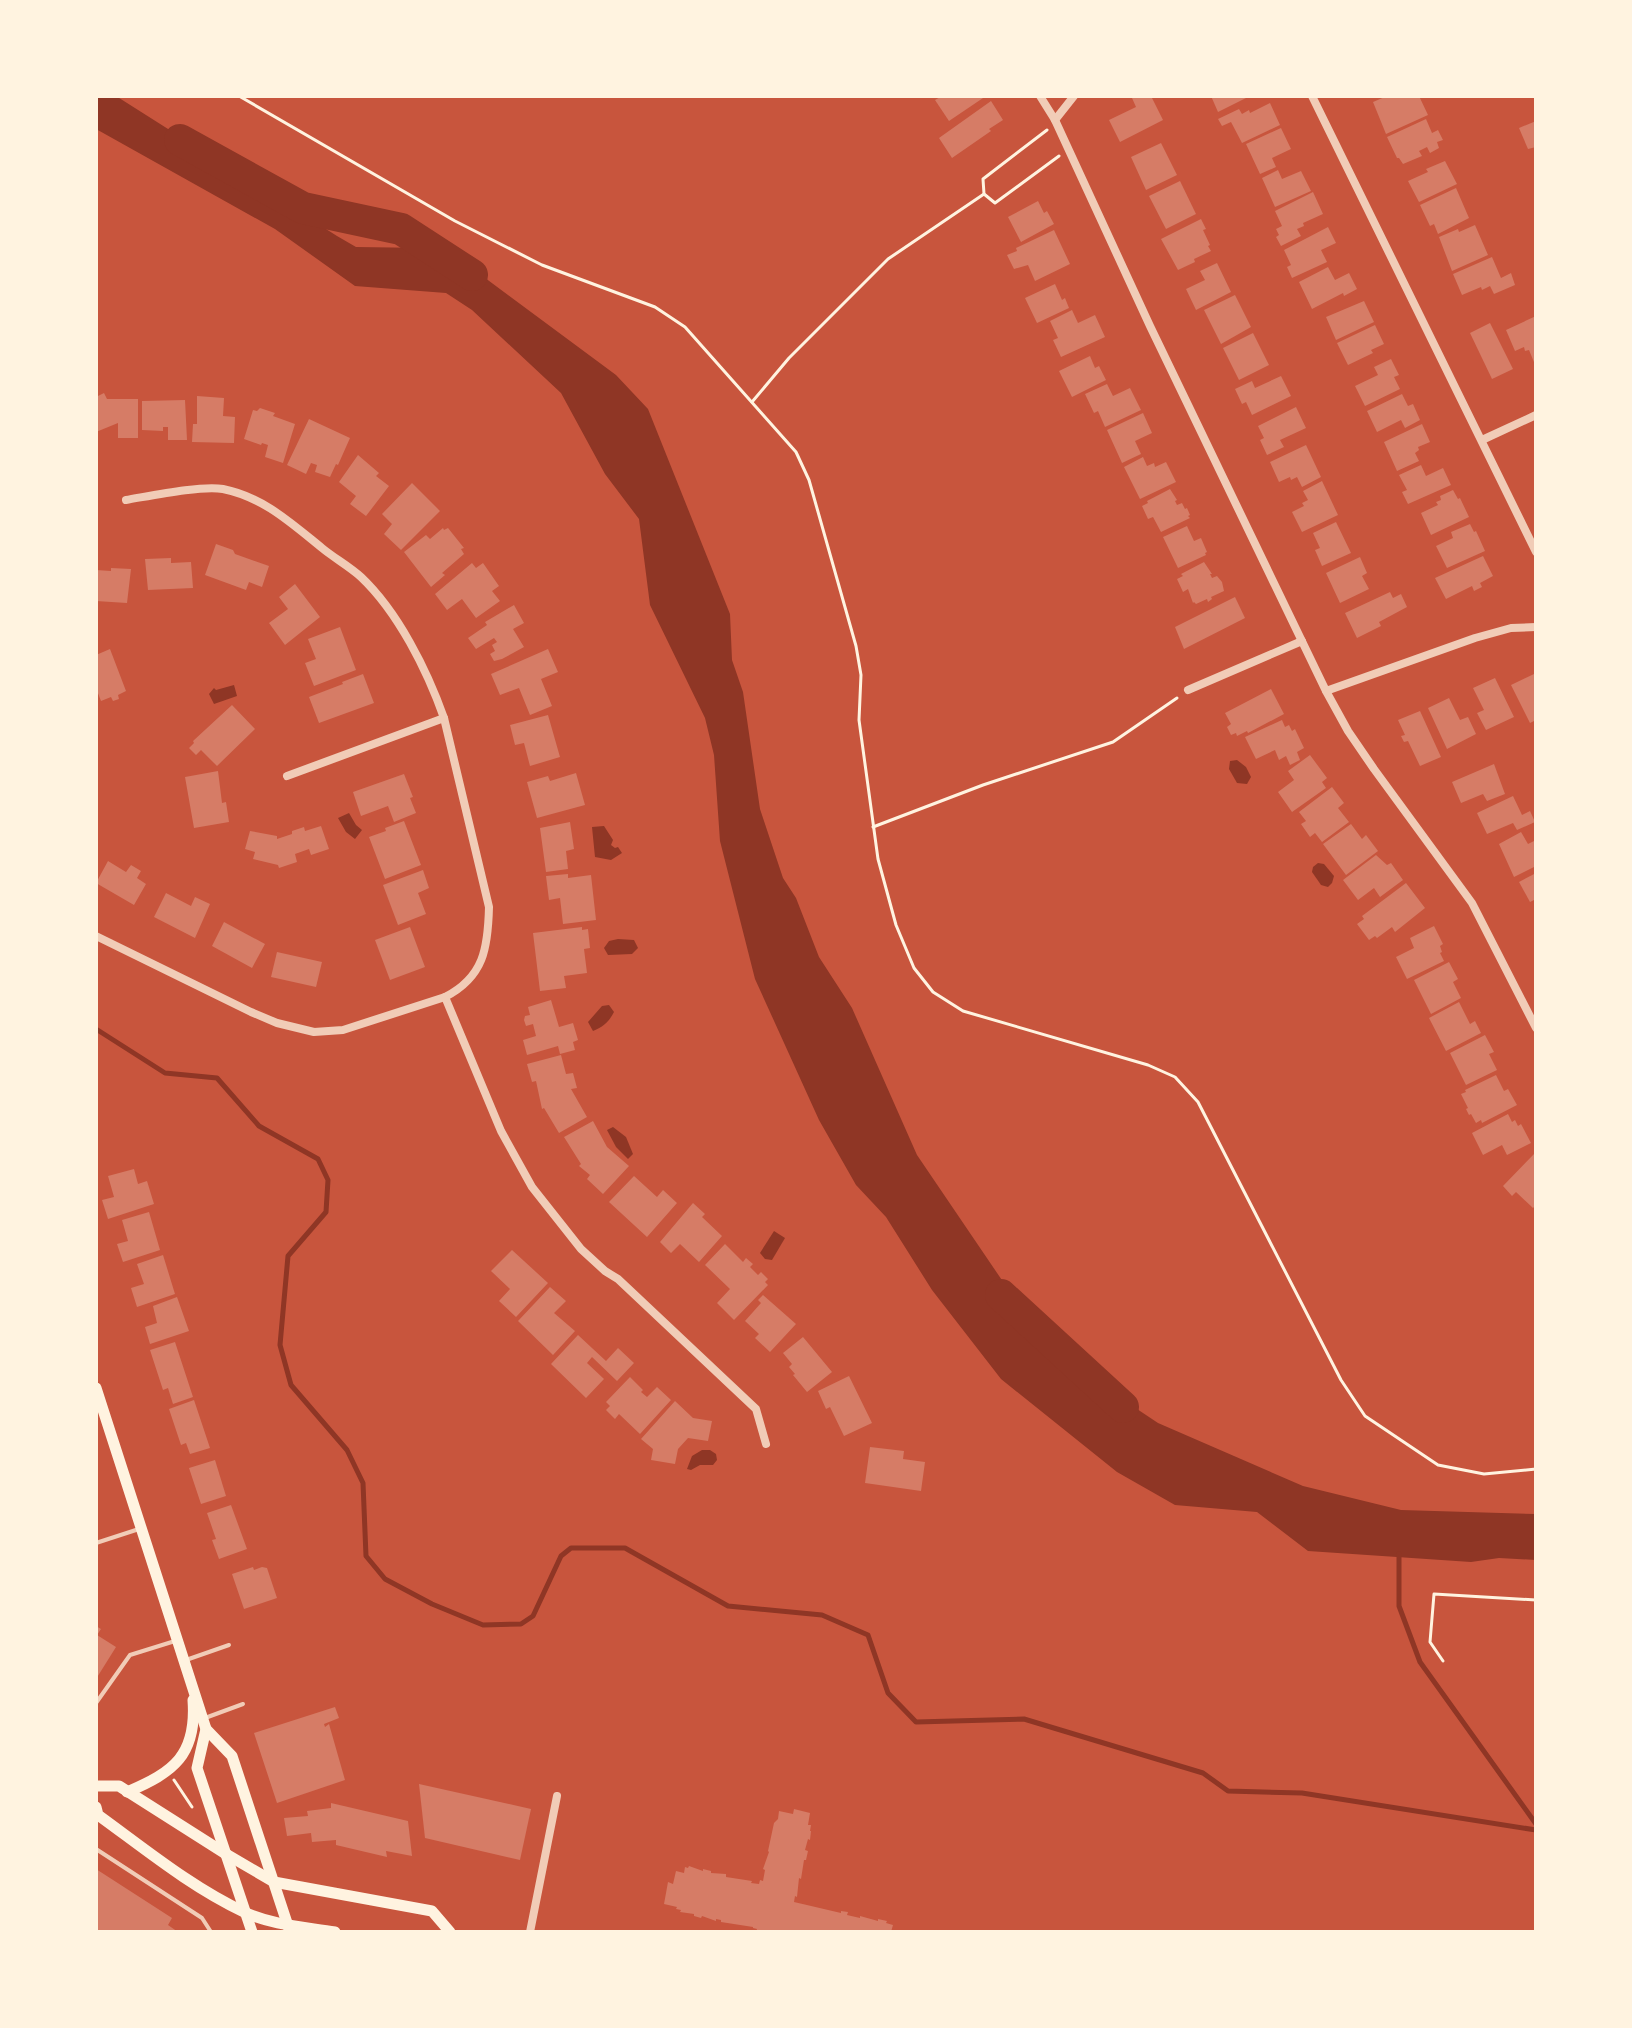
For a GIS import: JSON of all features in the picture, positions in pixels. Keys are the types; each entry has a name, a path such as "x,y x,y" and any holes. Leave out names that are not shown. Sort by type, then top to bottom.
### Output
{"main road":[{"path":"96,1388 205,1724 232,1756 289,1928"},
{"path":"127,1792 169,1770 190,1742 193,1731 191,1683"},
{"path":"205,1724 197,1768 252,1932"},
{"path":"96,1786 119,1786 274,1882 432,1911 450,1932"},
{"path":"96,1807 98,1815 188,1880 246,1913 289,1928 335,1932"}],"street":[{"path":"1040,96 1056,122 1326,691 1374,769 1472,903 1536,1028"},
{"path":"1056,122 1074,96"},
{"path":"1312,96 1536,552"},
{"path":"1482,440 1536,415"},
{"path":"96,936 251,1012 277,1023 314,1032 354,1027 455,992 477,971 485,952 489,907 437,697 414,648 362,578 278,513 249,496 220,488 126,500"},
{"path":"1326,691 1475,638 1511,628 1536,627"},
{"path":"1188,690 1302,641"},
{"path":"287,776 444,718"},
{"path":"445,997 501,1131 532,1187 581,1249 618,1279 756,1409 766,1444"},
{"path":"530,1932 557,1796"}],"lane":[{"path":"96,1543 141,1528"},
{"path":"96,1703 130,1655 177,1640"},
{"path":"184,1661 229,1645"},
{"path":"205,1724 243,1704"},
{"path":"96,1849 202,1918 211,1932"}],"path":[{"path":"239,96 455,221 542,265 655,307 685,327 796,452 809,480 856,646 861,675 859,720 878,859 896,925 914,968 933,992 963,1011 1148,1065 1175,1077 1198,1102 1341,1380 1365,1416 1438,1465 1484,1474 1536,1469"},
{"path":"1056,122 983,179 984,194 995,203 1068,149"},
{"path":"752,402 789,358 888,259 984,194"},
{"path":"873,827 983,785 1113,742 1188,690"},
{"path":"1443,1661 1430,1642 1434,1594 1536,1600"},
{"path":"173,1777 192,1807"}],"shaded area":[{"path":"96,96 116,96 356,247 428,248 469,266 616,375 648,409 730,614 732,660 743,692 760,809 783,878 796,898 819,957 852,1008 917,1155 1050,1351 1158,1423 1303,1486 1401,1510 1536,1514 1536,1560 1499,1558 1471,1562 1308,1551 1257,1512 1175,1505 1117,1472 1001,1379 932,1290 886,1217 856,1185 819,1120 755,979 720,841 714,755 705,718 650,605 639,519 605,474 561,393 472,310 446,293 355,286 275,229 96,129"},
{"path":"234,685 237,696 214,704 209,694 214,688"},
{"path":"1237,760 1246,767 1251,777 1247,784 1237,783 1229,769 1230,761"},
{"path":"349,813 362,830 355,839 346,832 338,818"},
{"path":"604,826 613,840 611,845 618,847 622,853 611,860 595,857 592,827"},
{"path":"1318,863 1324,864 1334,876 1328,887 1321,885 1312,872"},
{"path":"634,940 638,948 632,954 608,955 604,948 609,941"},
{"path":"609,1005 614,1012 612,1016 593,1031 588,1022 602,1006"},
{"path":"613,1127 626,1137 633,1154 628,1159 616,1147 607,1130"},
{"path":"774,1231 785,1238 772,1260 765,1259 760,1253"},
{"path":"702,1450 716,1454 717,1460 713,1465 687,1469 692,1456"}],"building":[{"path":"942,96 986,96 949,121 935,100"},
{"path":"1151,96 1163,120 1120,142 1109,120 1136,107 1132,98"},
{"path":"1211,96 1250,96 1218,112"},
{"path":"1387,96 1419,96 1428,115 1386,134 1373,102"},
{"path":"991,101 1003,120 952,158 939,138"},
{"path":"1270,103 1280,125 1242,143 1231,122 1222,126 1218,119 1239,109 1242,114 1249,110 1250,113"},
{"path":"1426,119 1432,133 1438,130 1443,140 1437,142 1439,148 1430,153 1427,147 1419,151 1422,156 1403,164 1387,137"},
{"path":"1536,121 1536,147 1528,149 1519,128"},
{"path":"1281,128 1291,149 1272,158 1276,167 1260,174 1246,144"},
{"path":"1161,143 1177,175 1146,190 1131,157"},
{"path":"1445,161 1457,184 1419,202 1408,181"},
{"path":"1278,170 1282,179 1301,171 1311,191 1275,207 1262,178"},
{"path":"1180,181 1196,214 1166,229 1149,196"},
{"path":"1456,188 1469,218 1438,234 1434,224 1430,226 1420,205"},
{"path":"1313,192 1323,214 1303,223 1304,226 1297,229 1301,236 1281,246 1276,229 1282,226 1275,211"},
{"path":"1038,201 1054,224 1021,242 1008,217"},
{"path":"1201,219 1211,251 1178,270 1161,239"},
{"path":"1475,225 1488,255 1452,271 1439,237"},
{"path":"1328,227 1336,243 1321,250 1327,262 1292,278 1287,267 1291,265 1284,250"},
{"path":"1054,230 1070,264 1035,281 1028,265 1014,269 1007,255"},
{"path":"1492,257 1501,278 1511,273 1515,285 1494,294 1490,286 1462,295 1453,274"},
{"path":"1217,263 1231,292 1196,310 1186,289 1205,280 1200,271"},
{"path":"1328,267 1335,280 1349,273 1357,289 1312,309 1299,282"},
{"path":"1055,284 1069,308 1037,323 1025,298"},
{"path":"1235,295 1251,327 1221,344 1204,310"},
{"path":"1364,301 1374,322 1336,340 1326,317"},
{"path":"1072,310 1078,323 1095,315 1105,337 1061,357 1053,340 1058,338 1050,321"},
{"path":"1536,316 1536,367 1529,350 1525,351 1524,347 1515,351 1506,330"},
{"path":"1490,323 1513,369 1492,379 1470,333"},
{"path":"1375,325 1384,344 1348,365 1337,343"},
{"path":"1253,333 1269,365 1239,380 1223,348"},
{"path":"1090,356 1095,368 1099,366 1106,380 1072,397 1059,371"},
{"path":"1391,359 1399,375 1394,377 1400,389 1365,406 1355,386 1378,375 1374,367"},
{"path":"1281,376 1291,396 1252,415 1235,389 1252,381 1255,388"},
{"path":"1107,384 1113,396 1130,388 1141,410 1105,427 1085,394"},
{"path":"104,393 107,399 138,399 138,438 118,438 118,423 96,432 96,397"},
{"path":"1402,394 1408,406 1413,404 1420,420 1405,428 1401,420 1377,432 1367,411"},
{"path":"197,396 224,398 223,416 235,417 234,443 192,442 193,424 197,424"},
{"path":"185,400 187,440 168,440 168,427 163,427 163,431 142,430 142,401"},
{"path":"1296,407 1306,428 1280,440 1284,447 1267,455 1258,426"},
{"path":"260,408 295,424 283,463 265,457 268,445 244,439 253,410"},
{"path":"1143,413 1152,433 1135,441 1141,454 1122,463 1107,430"},
{"path":"309,419 350,438 330,477 315,472 317,465 311,463 306,474 287,465"},
{"path":"1422,424 1430,442 1418,447 1415,453 1419,461 1397,471 1384,442"},
{"path":"1306,445 1321,477 1302,487 1297,477 1279,482 1270,462"},
{"path":"358,455 389,486 366,516 350,504 356,496 339,482"},
{"path":"1143,457 1147,466 1154,463 1155,467 1166,462 1176,482 1140,499 1124,467"},
{"path":"1421,465 1426,476 1443,468 1451,485 1408,504 1402,492 1407,490 1399,475"},
{"path":"1322,481 1338,515 1302,532 1292,512 1308,500 1303,491"},
{"path":"412,483 440,511 401,550 384,534 392,524 382,514"},
{"path":"1170,489 1177,505 1182,503 1187,508 1190,518 1161,532 1153,517 1148,519 1142,506"},
{"path":"1453,490 1469,517 1431,535 1421,513 1438,505 1436,502 1441,500 1440,496"},
{"path":"1336,522 1351,553 1322,566 1315,550 1320,548 1313,533"},
{"path":"1470,524 1485,551 1447,568 1436,546 1453,538 1451,532"},
{"path":"1187,526 1194,541 1201,538 1207,552 1178,568 1163,537"},
{"path":"443,528 448,528 464,548 461,549 464,554 431,587 404,552 426,535 430,539"},
{"path":"216,544 269,566 262,587 249,582 246,590 205,575"},
{"path":"1483,556 1493,576 1480,583 1482,587 1474,591 1472,586 1446,599 1435,578"},
{"path":"1360,557 1367,573 1362,576 1369,589 1340,603 1326,573"},
{"path":"171,558 171,563 191,562 193,588 148,590 145,559"},
{"path":"1204,562 1212,578 1217,576 1222,582 1224,591 1211,597 1208,602 1207,599 1196,604 1188,589 1183,592 1177,579"},
{"path":"472,563 476,568 483,563 499,586 492,591 500,601 476,618 462,599 447,610 435,594"},
{"path":"111,568 131,569 127,603 96,601 96,570 111,571"},
{"path":"295,584 320,617 285,645 269,623 288,609 279,597"},
{"path":"1390,592 1393,598 1401,594 1407,607 1379,622 1381,626 1357,638 1345,613"},
{"path":"1235,597 1245,618 1184,649 1175,627"},
{"path":"514,605 524,623 513,629 524,647 494,661 490,654 495,651 492,645 497,642 494,638 476,649 468,638 487,625 485,622"},
{"path":"340,627 356,670 314,686 305,663 316,659 308,639"},
{"path":"110,649 126,691 118,695 119,699 113,701 111,697 101,701 96,688 96,655"},
{"path":"548,649 558,672 541,679 552,706 530,715 519,688 500,695 491,674"},
{"path":"363,674 374,703 319,723 309,697"},
{"path":"1534,674 1536,720 1530,723 1511,685"},
{"path":"1495,678 1514,717 1486,730 1477,713 1484,710 1473,688"},
{"path":"1271,689 1284,714 1248,733 1231,735 1227,727 1231,724 1225,713"},
{"path":"1449,698 1460,720 1468,717 1476,734 1447,749 1428,708"},
{"path":"232,705 255,729 217,766 201,750 196,755 189,748"},
{"path":"1420,711 1441,757 1420,766 1408,741 1404,742 1401,736 1405,735 1398,720"},
{"path":"548,715 560,757 530,766 524,743 515,745 510,725"},
{"path":"1282,720 1285,727 1289,725 1292,731 1295,729 1304,748 1297,752 1300,760 1290,765 1286,756 1279,760 1275,750 1256,759 1245,737"},
{"path":"1310,755 1327,778 1322,782 1326,788 1292,812 1278,792 1294,780 1288,771"},
{"path":"1494,764 1505,794 1487,801 1483,794 1461,803 1452,782"},
{"path":"218,771 222,803 226,802 229,822 194,828 185,777"},
{"path":"576,773 585,805 537,818 527,782 548,776 550,781"},
{"path":"404,774 416,813 394,822 388,806 361,816 353,792"},
{"path":"1332,787 1344,803 1338,808 1349,822 1322,842 1315,833 1310,837 1301,824 1306,821 1299,812"},
{"path":"1513,796 1522,815 1530,811 1535,822 1517,830 1513,823 1487,834 1477,813"},
{"path":"404,821 421,865 385,879 369,837"},
{"path":"570,822 574,849 566,851 568,869 546,872 540,828"},
{"path":"1351,824 1362,839 1366,835 1378,851 1346,875 1323,844"},
{"path":"321,826 329,849 311,855 309,849 295,854 297,862 279,868 278,865 253,859 255,852 245,849 250,831 277,836 277,839 304,827 305,831"},
{"path":"1521,832 1528,844 1536,840 1536,866 1514,877 1499,844"},
{"path":"1376,855 1387,865 1391,863 1403,880 1380,897 1374,888 1358,900 1343,880"},
{"path":"108,861 126,872 131,865 141,871 137,878 146,884 134,905 96,883"},
{"path":"423,870 429,888 418,893 426,914 398,925 383,885"},
{"path":"1536,873 1536,899 1530,902 1519,882"},
{"path":"568,874 568,878 591,875 596,920 563,924 560,898 549,900 546,876"},
{"path":"1406,883 1425,908 1395,932 1392,927 1369,940 1357,924 1364,919 1362,916"},
{"path":"166,893 191,906 195,897 210,904 195,938 154,917"},
{"path":"224,922 265,944 252,968 212,946"},
{"path":"1434,926 1443,944 1440,953 1444,961 1407,979 1396,957 1414,948 1410,938"},
{"path":"410,927 425,967 390,980 375,940"},
{"path":"582,927 582,930 588,929 590,948 584,949 587,973 564,976 566,988 540,991 533,933"},
{"path":"277,952 322,962 316,987 271,977"},
{"path":"1449,962 1458,979 1453,982 1461,998 1431,1014 1414,980"},
{"path":"551,1000 559,1027 573,1023 578,1040 573,1042 575,1050 560,1054 558,1046 527,1055 523,1040 536,1036 533,1024 526,1026 524,1020 525,1016 530,1015 528,1007"},
{"path":"1459,1002 1470,1024 1475,1021 1481,1033 1446,1051 1429,1018"},
{"path":"1485,1035 1494,1052 1489,1054 1497,1070 1466,1085 1450,1053"},
{"path":"561,1055 566,1074 573,1073 577,1088 571,1089 587,1117 559,1133 542,1109 536,1081 532,1082 527,1064"},
{"path":"1496,1075 1504,1091 1508,1089 1517,1105 1482,1123 1481,1120 1476,1123 1469,1115 1461,1094"},
{"path":"1508,1114 1512,1122 1515,1120 1518,1126 1521,1124 1531,1143 1507,1155 1502,1145 1483,1155 1472,1133"},
{"path":"593,1121 607,1147 629,1166 603,1194 587,1179 590,1175 579,1166 581,1164 564,1137"},
{"path":"1534,1154 1536,1205 1533,1208 1516,1192 1512,1196 1503,1186"},
{"path":"134,1169 138,1184 147,1181 154,1204 108,1219 102,1200 114,1197 108,1176"},
{"path":"634,1176 657,1197 663,1190 677,1203 647,1237 609,1202"},
{"path":"693,1203 705,1214 702,1217 722,1236 699,1262 680,1244 671,1253 660,1242"},
{"path":"149,1212 160,1250 123,1262 117,1244 128,1241 122,1220"},
{"path":"725,1244 743,1262 746,1258 753,1264 750,1267 758,1275 761,1272 768,1279 765,1282 768,1285 734,1320 717,1303 730,1289 705,1265"},
{"path":"512,1250 548,1283 516,1317 499,1301 510,1289 491,1271"},
{"path":"163,1255 175,1294 137,1307 131,1288 144,1284 137,1264"},
{"path":"550,1287 566,1301 554,1313 575,1331 553,1355 518,1321"},
{"path":"763,1295 796,1324 770,1352 755,1338 759,1334 745,1321 761,1303 758,1300"},
{"path":"177,1297 189,1331 150,1344 145,1327 157,1323 153,1306"},
{"path":"578,1335 606,1361 618,1348 634,1363 617,1381 592,1357 587,1363 604,1379 586,1398 551,1364"},
{"path":"803,1337 832,1372 807,1392 793,1375 789,1367 792,1364 783,1353"},
{"path":"175,1342 193,1397 173,1404 168,1388 163,1390 150,1350"},
{"path":"849,1376 872,1423 844,1436 818,1391"},
{"path":"630,1377 647,1397 657,1387 671,1400 640,1434 619,1414 615,1419 606,1410 610,1406 606,1402"},
{"path":"194,1400 210,1448 190,1454 186,1443 181,1445 169,1409"},
{"path":"675,1401 693,1418 712,1421 708,1441 688,1438 678,1449 675,1464 651,1460 653,1449 641,1439"},
{"path":"870,1447 904,1451 903,1459 925,1462 921,1491 865,1483"},
{"path":"215,1460 226,1496 201,1504 189,1468"},
{"path":"231,1505 247,1549 219,1559 207,1513"},
{"path":"253,1567 254,1570 267,1568 277,1598 244,1609 232,1574"},
{"path":"96,1626 101,1629 97,1635 116,1647 96,1679"},
{"path":"335,1707 339,1718 324,1724 325,1727 329,1724 345,1780 277,1803 254,1733"},
{"path":"419,1784 531,1809 520,1860 425,1838"},
{"path":"331,1803 408,1821 412,1856 386,1851 387,1857 336,1845 336,1840 312,1842 311,1833 287,1836 284,1818 308,1816 307,1811 331,1808"},
{"path":"794,1809 810,1813 808,1825 811,1825 811,1831 794,1902 848,1912 847,1915 860,1918 887,1921 893,1925 891,1932 756,1932 757,1929 753,1927 701,1918 664,1904 668,1882 673,1884 676,1871 684,1873 685,1867 689,1866 759,1884 760,1880 763,1881 763,1869 779,1811 793,1814"},
{"path":"96,1869 172,1918 168,1925 178,1932 96,1932"}],"waterway":[{"path":"180,140 303,208 401,229 472,275"},
{"path":"96,1029 165,1073 217,1078 259,1126 318,1159 328,1180 326,1212 288,1256 280,1345 291,1385 347,1450 363,1483 366,1556 385,1579 432,1604 483,1625 521,1624 533,1616 561,1556 571,1548 625,1548 728,1606 822,1615 868,1635 888,1693 916,1722 1024,1719 1203,1773 1228,1791 1302,1793 1536,1830"},
{"path":"1001,1295 1123,1407"},
{"path":"1399,1554 1399,1606 1420,1662 1536,1824"}]}
